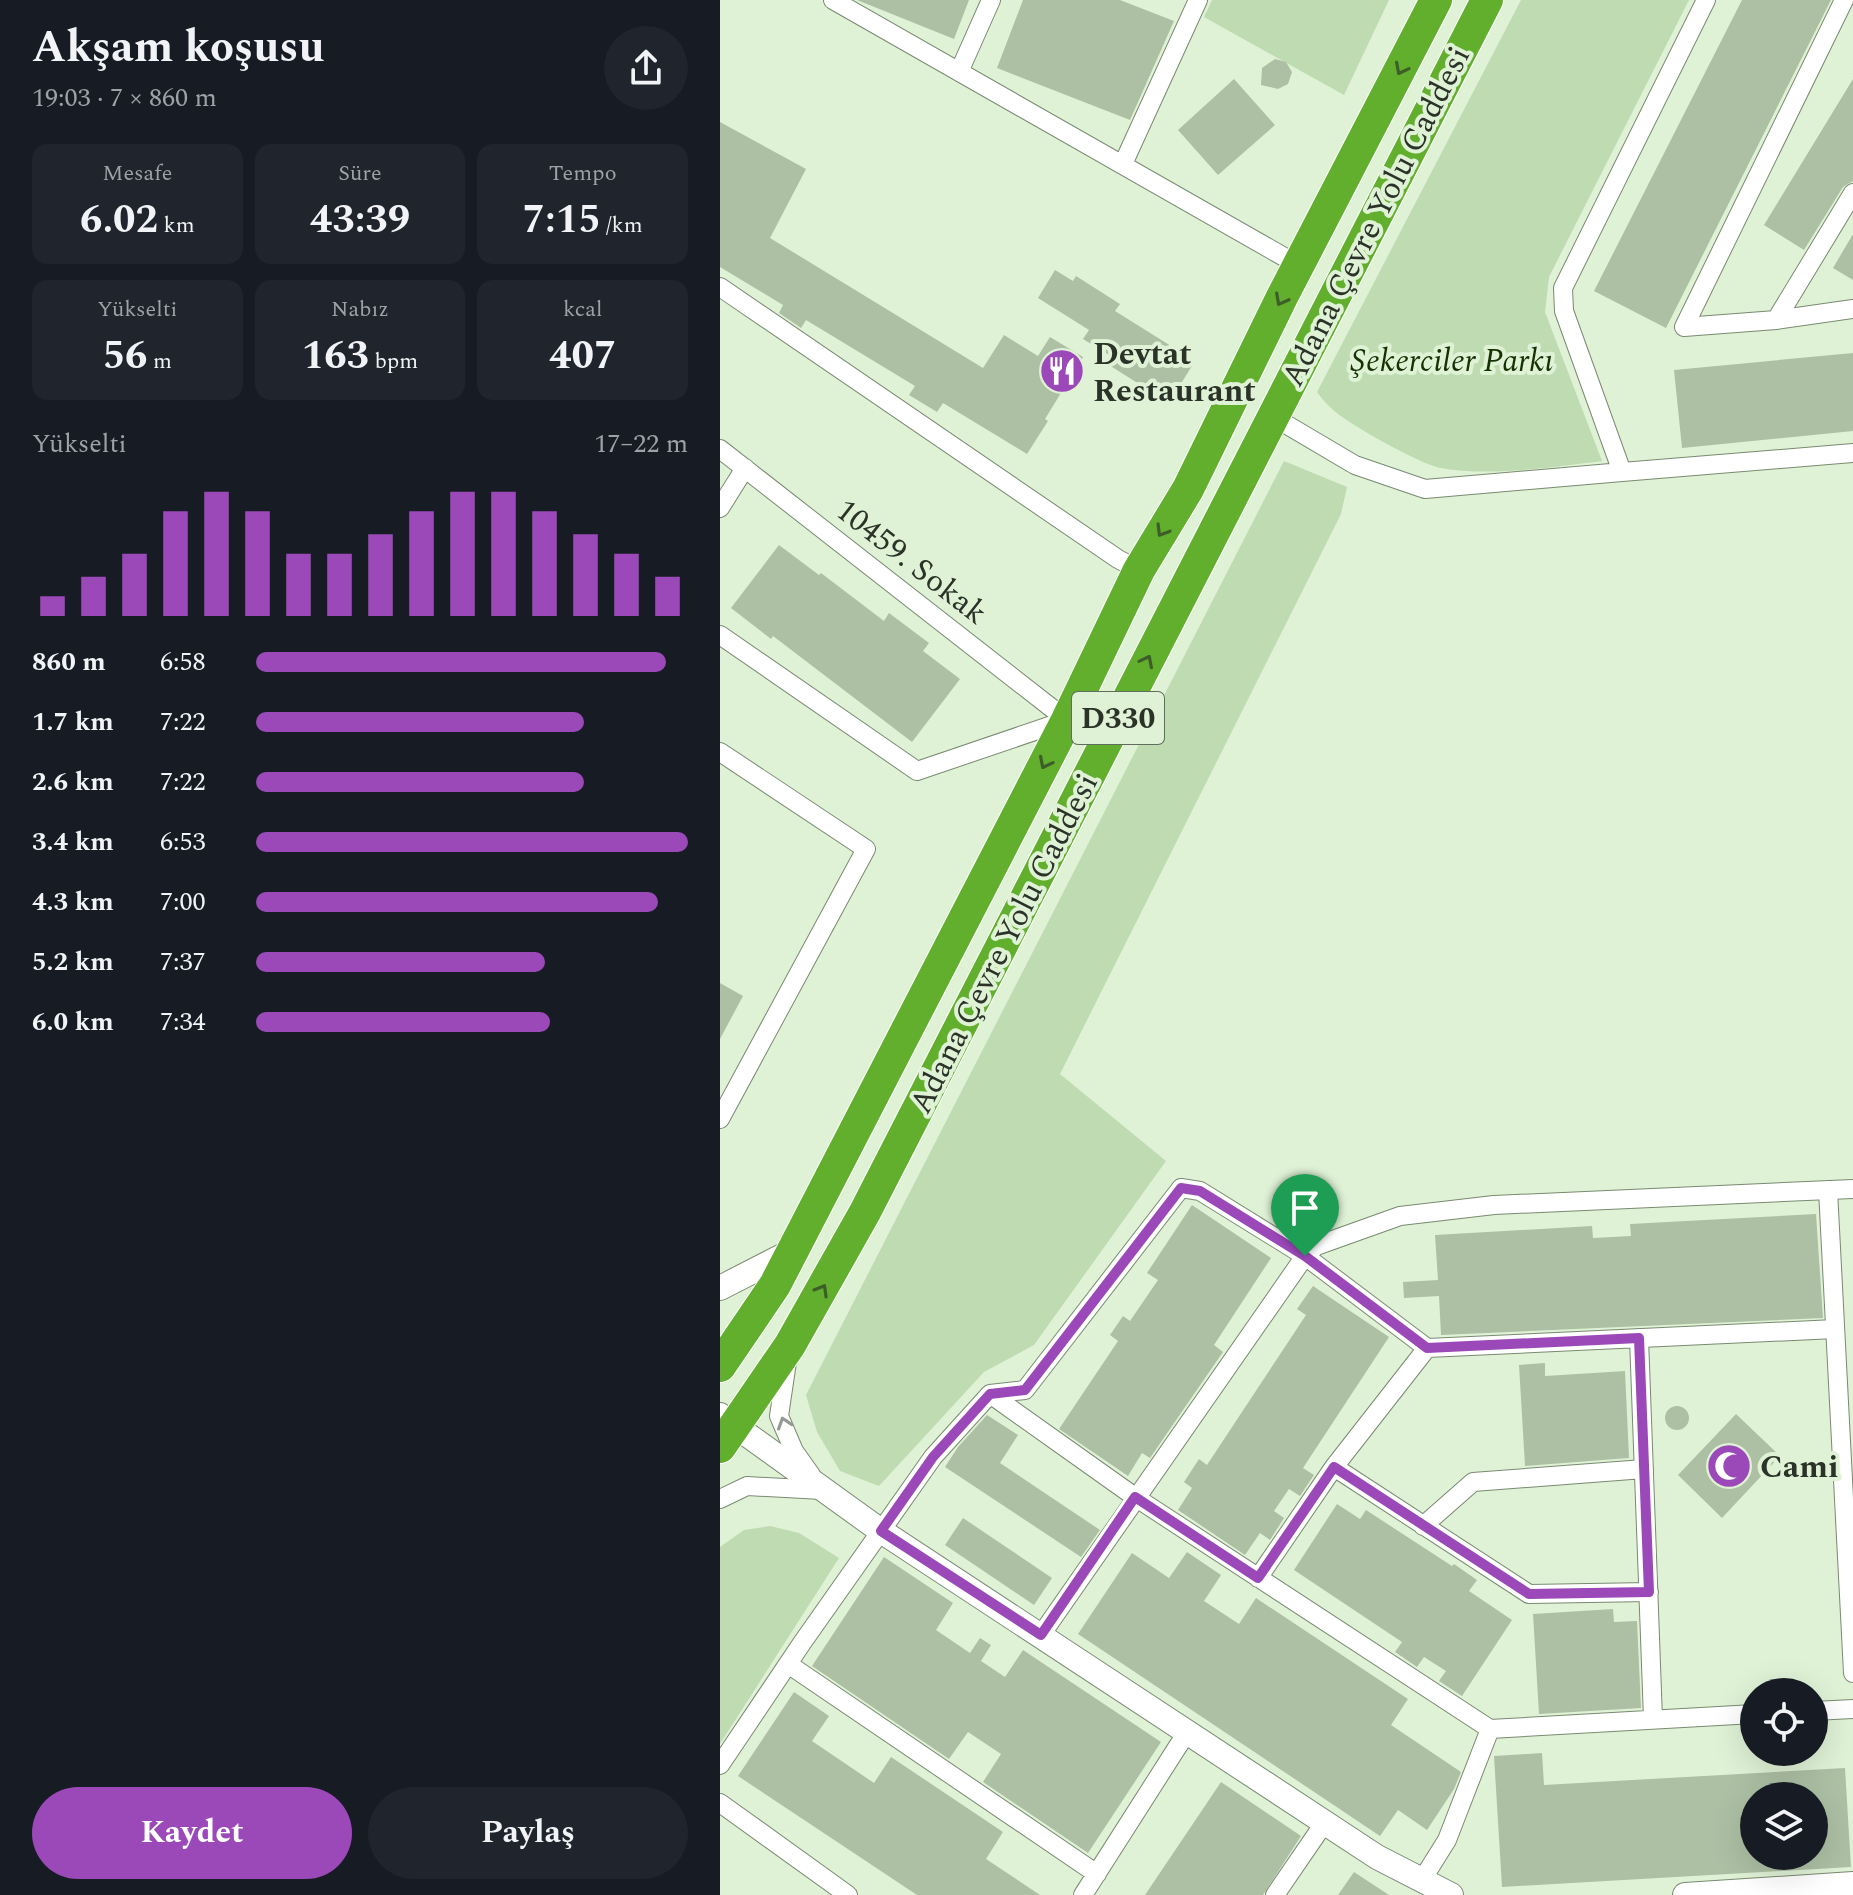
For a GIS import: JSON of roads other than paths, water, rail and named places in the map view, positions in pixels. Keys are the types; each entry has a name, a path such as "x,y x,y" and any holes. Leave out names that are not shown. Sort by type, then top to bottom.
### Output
{"highway":[{"name":"Adana Çevre Yolu Caddesi","path":"720,1366 775,1285 1067,720 1139,570 1188,489 1436,0"},
{"name":"Adana Çevre Yolu Caddesi","path":"725,1430 790,1345 873,1198 1487,0"}],"street":[{"path":"833,0 1300,266"},
{"path":"959,72 991,0"},
{"path":"1622,472 1564,311 1563,288 1706,0"},
{"path":"1123,164 1191,2"},
{"path":"1846,8 1684,327 1776,320 1853,309"},
{"path":"1776,320 1853,193"},
{"path":"720,287 1139,570"},
{"path":"1272,416 1355,465 1425,489 1853,453"},
{"name":"10459. Sokak","path":"720,449 1067,720"},
{"path":"720,508 745,468"},
{"path":"720,635 917,771 1067,720"},
{"path":"720,752 866,849 720,1119"},
{"path":"720,1765 933,1457 990,1394 1025,1390 1181,1188 1200,1191 1305,1256 1427,1348 1835,1329"},
{"path":"1041,1635 1305,1256 1316,1246 1400,1216 1494,1205 1853,1189"},
{"path":"1828,1190 1849,1532 1853,1673"},
{"path":"720,1288 792,1251"},
{"path":"1639,1338 1653,1719"},
{"path":"790,1345 779,1416 794,1451 822,1490"},
{"path":"1258,1578 1334,1467 1427,1348"},
{"path":"990,1394 1135,1497 1490,1729 1740,1715"},
{"path":"725,1430 822,1490 1377,1857 1451,1895"},
{"path":"1334,1467 1529,1594 1649,1592"},
{"path":"1423,1526 1473,1482 1644,1469"},
{"path":"720,1499 747,1486 822,1490"},
{"path":"788,1664 1097,1874"},
{"path":"1828,1710 1853,1709"},
{"path":"1422,1880 1447,1840 1490,1729"},
{"path":"1083,1895 1187,1732"},
{"path":"720,1803 848,1895"},
{"path":"1275,1895 1325,1822"},
{"path":"1685,1895 1853,1884"}],"place":[{"name":"Devtat Restaurant","path":"1062,371"},
{"name":"Cami","path":"1729,1466"}],"park label":[{"name":"Şekerciler Parkı","path":"1452,360"}]}
